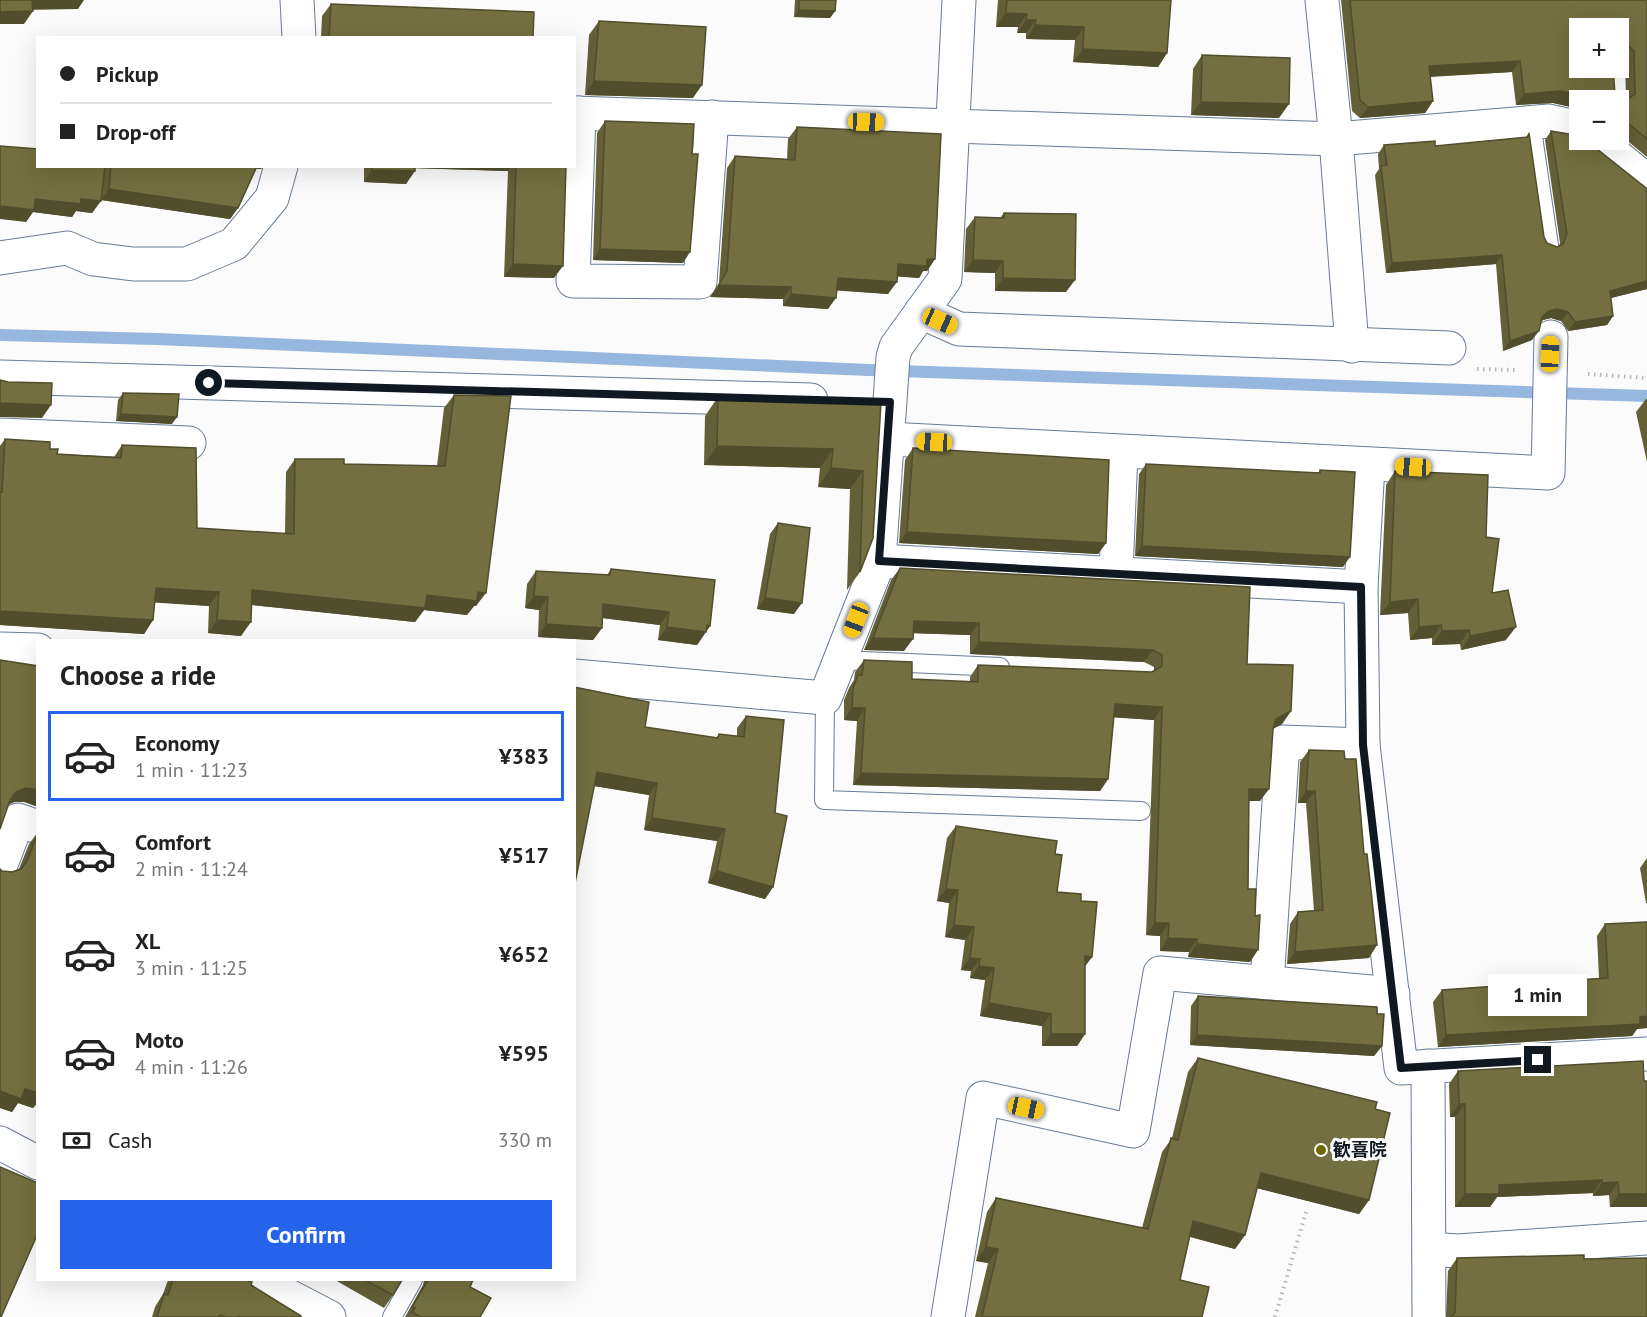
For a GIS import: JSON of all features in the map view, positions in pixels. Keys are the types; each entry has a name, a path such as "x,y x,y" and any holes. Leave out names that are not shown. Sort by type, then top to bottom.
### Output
{"street":[{"path":"297,0 299,36"},
{"path":"576,676 825,698 879,561 896,347 945,279 955,125 959,0"},
{"path":"1322,0 1336,139 1352,346"},
{"path":"576,155 577,113 1336,139 1549,121 1569,126"},
{"path":"576,168 573,281 700,282 712,117"},
{"path":"1616,150 1647,181"},
{"path":"0,258 67,248 93,259 134,264 187,264 234,244 272,198 280,168"},
{"path":"921,312 959,329 1449,348"},
{"path":"888,439 1368,465 1548,472 1551,337"},
{"path":"0,377 849,401 892,380"},
{"path":"0,435 189,443"},
{"path":"1116,573 1121,452"},
{"path":"1368,465 1361,587 1363,745 1401,1068 1647,1054"},
{"path":"879,561 1361,587"},
{"path":"0,649 36,650"},
{"path":"1267,983 1283,742 1363,745"},
{"path":"0,867 17,831"},
{"path":"948,1317 984,1098 1132,1131 1160,974 1393,994"},
{"path":"1428,1066 1429,1317"},
{"path":"0,1143 36,1161"},
{"path":"1429,1249 1458,1251 1647,1238"},
{"path":"260,1281 329,1317"}],"lane":[{"path":"1531,123 1548,245"},
{"path":"840,660 1016,667"},
{"path":"825,698 824,800 1141,811"},
{"path":"392,1317 412,1281"}],"path":[{"path":"1275,1317 1306,1212"}],"building":[{"path":"0,0 32,0 33,11 0,12"},
{"path":"799,0 836,0 835,11 799,10"},
{"path":"1007,0 1171,0 1167,53 1083,49 1084,27 1035,25 1036,20 1026,20 1027,14 1006,13"},
{"path":"1350,0 1647,0 1647,139 1629,124 1629,98 1635,94 1634,51 1629,46 1629,18 1569,18 1569,78 1614,78 1615,90 1569,90 1569,93 1561,91 1524,94 1520,61 1429,66 1433,101 1368,107 1360,100"},
{"path":"331,4 534,12 533,36 329,36"},
{"path":"599,21 706,27 702,85 594,81"},
{"path":"1202,55 1290,58 1289,104 1201,102"},
{"path":"605,121 694,124 692,154 698,154 690,252 600,249"},
{"path":"797,127 941,134 935,259 927,259 927,266 898,264 897,282 838,278 836,298 791,294 791,287 719,285 727,271 735,156 795,160"},
{"path":"1551,131 1569,134 1569,150 1598,150 1646,188 1647,281 1610,291 1613,316 1575,322 1568,312 1557,309 1549,311 1542,317 1539,331 1510,341 1502,255 1392,263 1381,166 1387,165 1384,145 1435,141 1435,146 1528,137 1529,133 1544,237 1547,243 1557,247 1563,244 1567,234"},
{"path":"0,146 36,149 36,168 105,168 101,201 81,199 81,204 35,199 34,210 0,206"},
{"path":"111,168 256,168 238,208 109,189"},
{"path":"372,168 415,168 415,171 372,170"},
{"path":"516,168 566,168 563,266 513,264"},
{"path":"1004,213 1076,214 1075,280 1003,278 1003,261 973,260 975,217 1004,218"},
{"path":"0,380 52,383 51,405 0,403"},
{"path":"123,393 179,394 177,417 121,414"},
{"path":"454,395 511,396 486,593 478,592 477,601 427,595 425,608 252,590 251,622 217,620 219,592 156,588 153,620 0,611 0,492 2,492 5,439 50,442 50,449 58,449 57,454 121,458 122,445 196,448 197,528 294,534 295,459 344,459 344,464 445,466"},
{"path":"718,397 881,402 873,538 860,572 863,471 831,468 833,449 717,446"},
{"path":"913,448 1109,460 1106,543 907,532"},
{"path":"1146,464 1320,473 1320,470 1355,472 1350,557 1142,546"},
{"path":"1395,471 1488,475 1486,537 1499,539 1492,593 1508,590 1516,627 1470,636 1469,630 1442,631 1441,625 1419,627 1418,599 1390,602"},
{"path":"778,523 810,528 802,603 765,598"},
{"path":"900,568 1250,587 1247,664 1293,665 1291,711 1276,719 1273,729 1269,789 1249,789 1248,889 1256,889 1255,916 1260,915 1258,950 1197,944 1197,939 1168,938 1169,923 1155,923 1162,707 1115,704 1108,779 861,773 865,708 852,708 853,688 858,675 862,675 864,660 912,662 912,679 978,682 978,665 1152,672 1162,666 1162,655 1153,650 979,642 979,623 914,621 913,639 873,638"},
{"path":"611,569 715,580 710,626 707,625 706,632 667,627 669,612 603,604 602,628 546,624 548,597 534,596 536,571 610,575"},
{"path":"0,660 36,666 36,790 25,788 16,792 10,800 0,829"},
{"path":"576,687 649,702 645,727 718,738 719,734 744,737 746,716 784,720 775,813 787,816 773,887 717,871 725,829 652,818 657,783 597,772 576,878"},
{"path":"1309,750 1344,751 1345,759 1356,759 1364,854 1367,854 1377,945 1295,952 1298,912 1323,910 1315,791 1306,791"},
{"path":"956,826 1057,841 1055,854 1062,855 1057,892 1081,894 1081,901 1097,902 1092,957 1085,956 1085,1034 1051,1034 1051,1014 989,1003 994,968 979,966 980,959 970,958 974,927 954,925 958,890 946,889"},
{"path":"36,838 36,1092 25,1089 21,1099 0,1091 0,869 12,872 21,869 27,861"},
{"path":"1647,922 1647,1016 1640,1017 1640,1024 1446,1035 1442,990 1608,978 1605,924"},
{"path":"1198,996 1377,1007 1377,1014 1384,1014 1382,1046 1197,1035"},
{"path":"1198,1058 1377,1102 1375,1109 1390,1113 1369,1200 1261,1173 1245,1235 1193,1221 1180,1280 1209,1287 1202,1317 982,1317 998,1249 986,1247 996,1198 1148,1229 1171,1138 1178,1140"},
{"path":"1643,1061 1644,1081 1647,1081 1647,1194 1619,1194 1618,1182 1602,1183 1602,1180 1499,1185 1499,1194 1465,1194 1465,1104 1459,1104 1458,1071"},
{"path":"0,1167 36,1182 36,1238 0,1317"},
{"path":"1584,1255 1584,1259 1647,1258 1647,1317 1451,1317 1455,1313 1457,1258"},
{"path":"173,1281 248,1281 252,1282 251,1285 301,1317 225,1317 220,1315 219,1317 157,1317 164,1294 168,1295"},
{"path":"367,1281 401,1281 393,1295"},
{"path":"427,1281 473,1281 470,1287 491,1298 480,1317 421,1317 412,1312 415,1308 412,1307"}],"waterway":[{"path":"0,335 157,339 868,370 1647,396"}],"place":[{"name":"歓喜院","path":"1321,1150"}],"route":[{"path":"209,383 890,402 879,561 1361,587 1363,745 1401,1068 1538,1060"}]}
